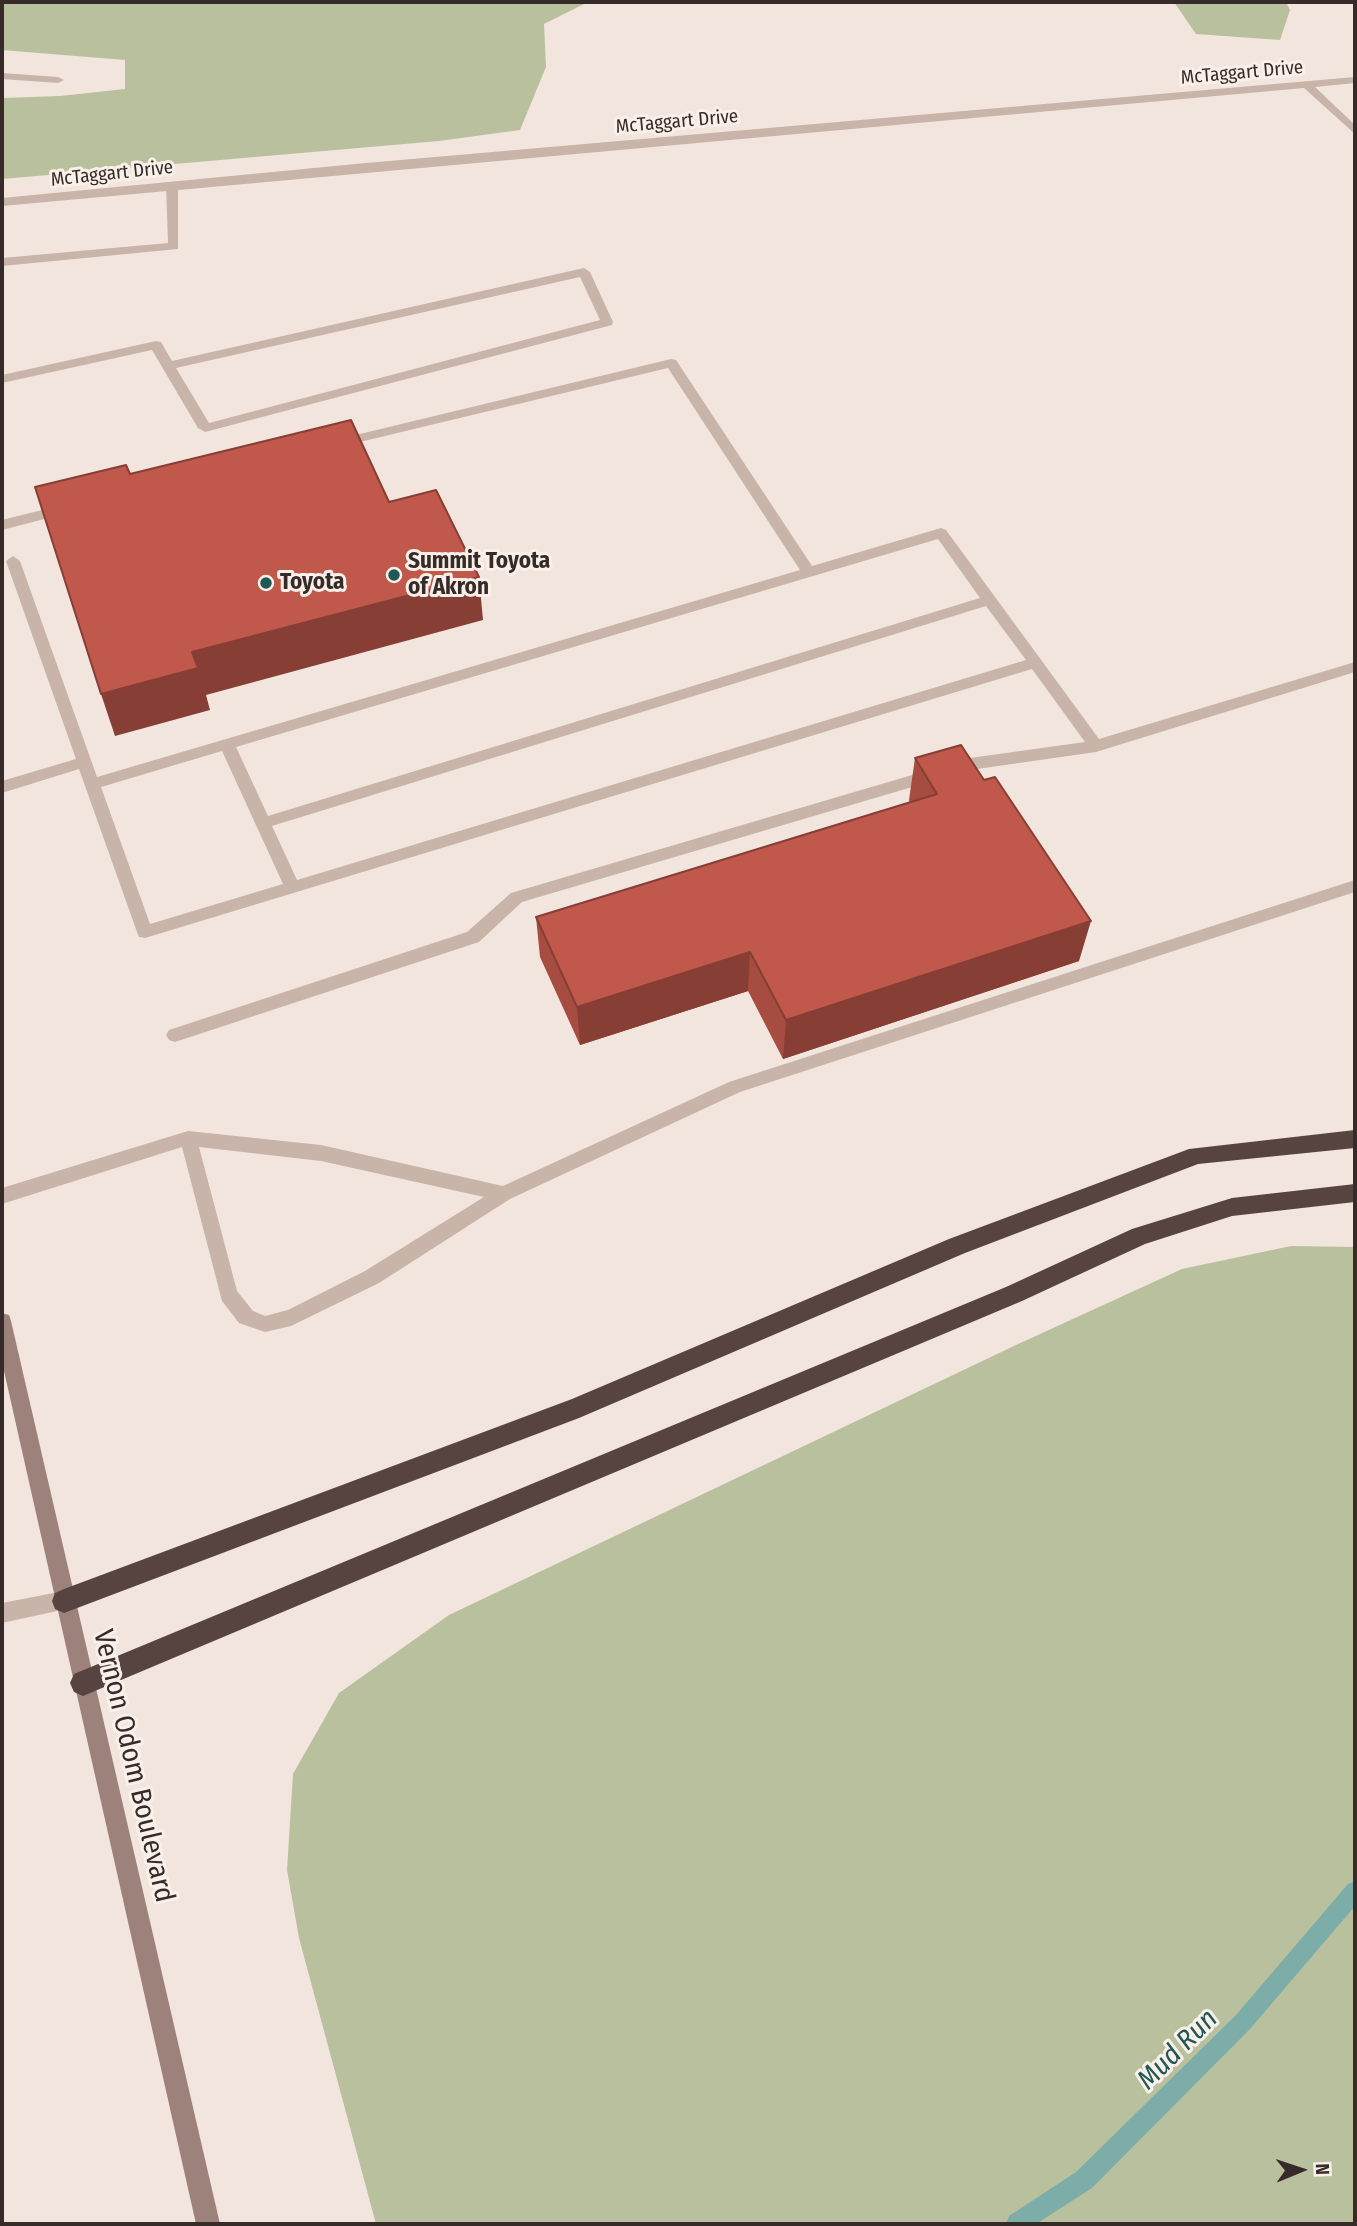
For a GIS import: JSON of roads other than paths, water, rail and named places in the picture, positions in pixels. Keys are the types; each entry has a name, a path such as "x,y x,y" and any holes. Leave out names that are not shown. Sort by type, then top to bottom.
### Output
{"highway":[{"path":"64,1601 579,1407 957,1246 1197,1155 1355,1139"},
{"path":"83,1683 1001,1299 1139,1236 1232,1207 1355,1193"}],"main road":[{"name":"Vernon Odom Boulevard","path":"2,1321 208,2224"}],"street":[{"path":"2,76 58,80"},
{"name":"McTaggart Drive","path":"2,202 1355,80"},
{"path":"1307,85 1355,131"},
{"path":"2,262 174,246 172,186"},
{"path":"2,379 156,345 205,428 607,322 584,272 169,366"},
{"path":"323,447 671,363 809,572"},
{"path":"2,525 82,505"},
{"path":"92,784 940,533 1096,746"},
{"path":"13,561 145,932 1035,663"},
{"path":"264,823 989,600"},
{"path":"175,1035 473,937 517,897 970,764 1096,746 1355,667"},
{"path":"227,744 292,886"},
{"path":"2,787 85,762"},
{"path":"188,1138 229,1295 246,1317 265,1324 291,1318 372,1277 505,1194 735,1087 1355,886"},
{"path":"2,1196 188,1138 321,1153 505,1194"},
{"path":"2,1613 64,1601"}],"waterway":[{"name":"Mud Run","path":"1017,2224 1084,2180 1243,2022 1355,1891"}],"place":[{"name":"Summit Toyota of Akron","path":"394,575"},
{"name":"Toyota","path":"266,583"}]}
